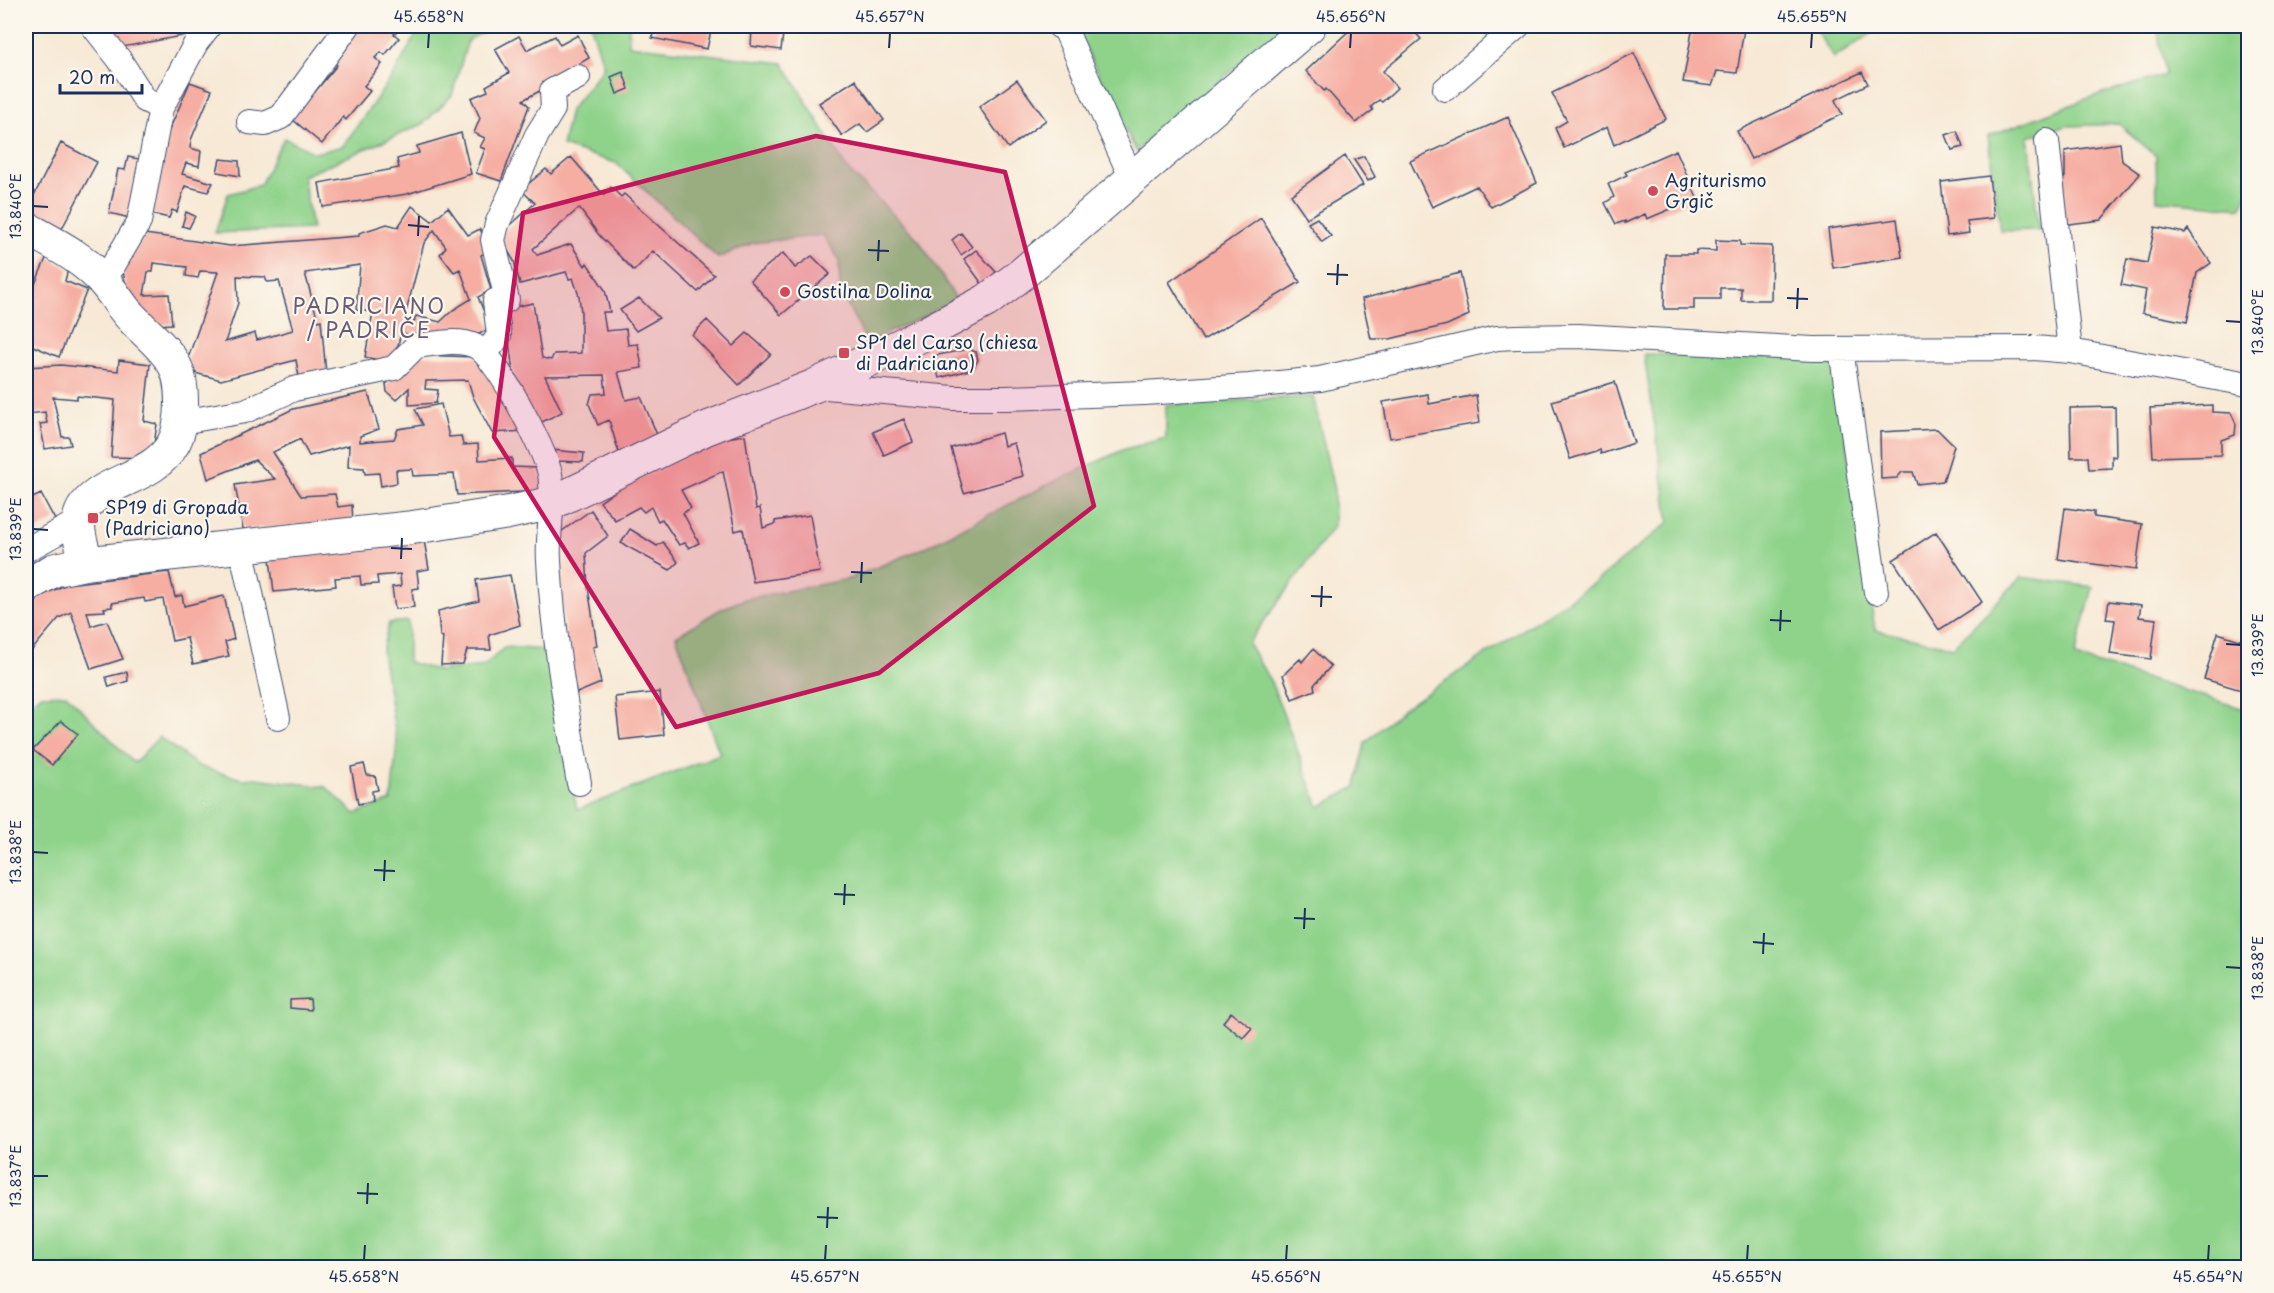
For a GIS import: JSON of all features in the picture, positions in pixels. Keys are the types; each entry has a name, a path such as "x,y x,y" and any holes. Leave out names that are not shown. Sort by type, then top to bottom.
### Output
{"main road":[{"path":"26,586 54,570 87,563 451,522 552,503 705,429 814,386 926,333 986,301 1022,274 1309,26"},
{"path":"26,228 58,246 104,281 122,307 174,362 181,389 181,422 173,445 155,464 101,492 84,507 78,521 87,563"}],"street":[{"path":"93,26 119,59 145,100 161,108"},
{"path":"104,281 138,222 161,108 196,43 209,26"},
{"path":"249,122 265,124 281,117 348,26"},
{"path":"1059,26 1065,29 1132,179"},
{"path":"1445,89 1518,26"},
{"path":"486,353 500,336 495,302 507,300 493,240 497,224 537,135 553,109 552,91 578,77"},
{"path":"2047,141 2070,351"},
{"path":"814,386 954,398 1144,393 1320,379 1497,338 1578,336 1841,349 2034,348 2070,351 2248,384"},
{"path":"181,422 245,411 294,389 394,368 416,345 459,342 475,346 486,353 498,369 534,435 550,474 552,503 549,559 554,624 579,783"},
{"path":"1841,349 1876,592"},
{"path":"26,550 78,521"},
{"path":"241,547 278,718"}],"highlighted area":[{"path":"816,136 1005,172 1094,506 879,673 676,727 494,437 523,213"}],"green space":[{"path":"421,26 495,26 468,40 452,95 423,124 303,176 312,229 215,233 228,194 260,185 284,138 315,153 343,146 394,74"},
{"path":"591,26 629,26 629,45 783,63 847,169 918,239 958,302 867,342 840,291 839,259 823,235 753,243 718,258 616,163 562,146 570,110 604,67"},
{"path":"1075,26 1285,26 1136,151"},
{"path":"1813,26 1883,26 1834,58"},
{"path":"2157,26 2248,26 2248,190 2241,208 2157,200 2156,156 2119,124 2067,126 2028,137 2039,230 2000,231 1988,136 2089,98 2165,75"},
{"path":"1644,354 1834,358 1875,630 1953,647 2021,577 2093,587 2075,657 2248,710 2248,1267 26,1267 26,708 40,695 66,694 134,763 159,737 200,767 242,779 256,778 326,787 355,814 391,801 397,743 382,651 389,623 408,621 408,662 440,671 484,666 505,647 546,650 577,810 720,754 676,636 721,609 745,599 849,579 924,548 1047,485 1125,449 1166,438 1166,405 1313,396 1334,490 1334,526 1248,643 1271,682 1319,807 1356,787 1365,743 1404,708 1594,583 1669,522"}],"building":[{"path":"180,26 182,36 117,48 113,27"},
{"path":"356,26 402,26 394,34 399,38 385,55 381,52 375,58 382,64 364,86 370,91 346,120 343,117 322,144 292,119 311,88 315,92 337,65 331,60"},
{"path":"656,26 712,26 707,49 652,38"},
{"path":"757,26 784,26 781,50 751,46 752,29 757,30"},
{"path":"1354,26 1409,26 1421,39 1383,71 1397,88 1382,102 1379,100 1371,107 1373,110 1356,123 1326,89 1324,91 1306,71"},
{"path":"1693,26 1767,26 1766,29 1744,29 1737,73 1717,71 1712,86 1683,82"},
{"path":"578,35 589,58 544,84 545,88 523,100 529,106 501,181 476,173 485,149 480,147 485,138 474,133 480,118 471,98 488,91 486,86 509,73 495,49 519,36 527,50 555,36 560,45"},
{"path":"1634,53 1666,119 1614,145 1607,127 1564,148 1555,128 1567,121 1552,93"},
{"path":"623,72 629,89 617,94 611,77"},
{"path":"1862,72 1868,84 1835,100 1842,114 1751,159 1737,131"},
{"path":"855,80 884,120 867,132 860,124 842,136 819,103"},
{"path":"1017,80 1046,120 1008,148 979,107"},
{"path":"190,82 212,90 191,140 190,148 201,151 199,166 186,163 182,174 213,183 208,192 185,186 177,212 172,210 169,218 148,213 168,133"},
{"path":"1508,117 1537,183 1491,207 1477,186 1432,207 1410,161"},
{"path":"1957,131 1963,147 1952,150 1946,135"},
{"path":"461,133 471,174 407,194 323,207 319,183 399,168 397,159 419,153 417,146"},
{"path":"61,143 97,162 59,234 26,217 26,211"},
{"path":"2120,143 2122,161 2140,174 2101,220 2061,225 2057,188 2065,177 2065,151"},
{"name":"Agriturismo Grgič","path":"1676,150 1697,198 1647,219 1645,214 1625,223 1625,221 1616,224 1605,203 1614,197 1608,184 1627,175 1625,172"},
{"path":"1345,156 1363,185 1307,218 1291,195"},
{"path":"1364,156 1375,177 1368,181 1354,160"},
{"path":"128,157 139,159 130,218 109,213 118,169 125,170"},
{"path":"571,157 604,195 611,187 621,197 624,194 714,275 698,292 653,251 634,271 599,235 579,208 533,249 537,255 571,244 585,266 587,263 605,290 610,312 603,312 606,331 626,329 628,345 638,344 642,368 618,372 626,400 641,397 658,437 636,444 619,453 609,420 598,425 589,404 592,394 606,393 604,375 545,376 562,412 536,425 515,388 505,309 533,303 542,358 551,360 554,354 581,353 581,312 573,278 569,279 566,272 520,284 514,261 500,237 535,203 521,190 546,169 551,174"},
{"path":"220,159 239,161 240,176 217,172"},
{"path":"1989,176 1994,218 1967,221 1969,233 1947,236 1941,182"},
{"path":"412,206 432,221 448,207 468,235 480,229 490,250 481,255 491,290 478,297 491,329 470,337 466,331 452,336 416,338 401,332 394,363 365,357 373,312 356,310 360,265 305,273 318,321 321,320 326,373 299,377 296,360 221,380 184,370 218,272 200,271 198,278 186,276 187,267 154,263 153,272 148,272 144,295 169,294 172,324 144,326 128,298 123,271 145,234 230,246 359,236 359,233 387,224 398,227","holes":["434,230 446,247 440,254 454,272 460,269 471,299 453,310 440,322 416,316 414,322 404,320 424,243","237,276 265,277 267,282 279,281 293,330 257,340 255,333 225,342 238,303"]},
{"path":"186,212 195,216 189,228 182,226"},
{"path":"1261,218 1300,282 1203,340 1169,282"},
{"path":"1317,218 1331,236 1322,242 1308,223"},
{"path":"1897,219 1902,257 1833,268 1828,229"},
{"path":"2155,227 2185,233 2188,229 2211,263 2197,273 2187,322 2142,313 2146,290 2121,285 2127,259 2147,263"},
{"path":"961,233 972,247 961,255 952,240"},
{"path":"1716,240 1740,241 1740,245 1772,246 1771,300 1741,300 1741,288 1720,288 1720,299 1694,299 1694,309 1664,309 1665,254 1696,254 1696,250 1716,251"},
{"path":"976,250 996,272 983,285 964,259"},
{"name":"Gostilna Dolina","path":"783,253 795,268 812,256 830,274 781,315 750,280"},
{"path":"47,256 68,269 65,281 87,290 59,357 26,343 26,297 29,298"},
{"path":"1460,273 1469,315 1447,325 1390,339 1371,339 1362,299"},
{"path":"639,298 659,318 636,331 620,310"},
{"path":"707,320 733,346 747,333 771,354 739,385 692,335"},
{"path":"968,349 976,352 978,360 973,369 939,378 933,356"},
{"path":"417,355 476,357 524,431 492,433 473,397 468,380 426,381 425,389 438,390 436,403 409,405 409,388 396,400 387,392 386,384"},
{"path":"119,360 150,364 144,421 157,424 152,458 111,457 115,400 77,396 77,399 53,397 62,437 69,437 71,445 45,449 40,424 47,423 45,412 28,414 26,367 61,365 118,371"},
{"path":"1615,382 1634,443 1601,454 1600,450 1570,459 1552,401"},
{"path":"368,392 379,429 360,436 360,442 394,439 398,429 423,425 415,409 441,404 449,437 461,436 463,445 478,444 479,460 512,458 512,467 539,468 543,491 457,495 454,474 413,476 412,469 396,470 397,483 381,486 379,473 365,474 364,468 348,467 349,445 309,456 300,439 273,452 301,496 335,494 338,507 352,505 353,522 243,529 235,485 275,479 255,460 208,479 201,453 293,409"},
{"path":"1428,394 1429,404 1476,395 1480,423 1390,438 1383,402"},
{"path":"2212,405 2212,412 2231,413 2236,424 2235,435 2221,440 2221,455 2153,457 2150,408"},
{"path":"2115,407 2116,457 2112,456 2112,468 2089,469 2088,457 2071,457 2070,408"},
{"path":"904,419 913,442 884,455 873,432"},
{"path":"1937,429 1954,446 1943,481 1917,484 1913,472 1902,472 1897,478 1881,479 1880,432"},
{"path":"1001,433 1004,446 1014,443 1023,476 964,493 951,448"},
{"path":"745,435 756,509 760,508 763,528 775,524 775,521 810,515 820,572 753,582 743,529 735,531 723,471 681,490 691,508 683,513 699,543 689,548 685,543 679,545 662,519 658,521 651,507 644,512 639,507 615,520 600,502 620,488 720,439"},
{"path":"551,450 584,453 583,462 556,461"},
{"path":"41,494 55,520 26,537 26,501"},
{"path":"2065,508 2094,512 2094,517 2142,524 2136,570 2058,559"},
{"path":"591,510 608,536 586,553 588,587 597,646 593,647 601,683 572,695 554,537"},
{"path":"630,529 657,546 663,542 678,562 670,570 621,543"},
{"path":"1936,532 1982,602 1939,630 1893,560"},
{"path":"424,540 429,569 417,571 419,588 412,589 414,607 395,609 392,587 401,586 400,574 377,576 378,584 361,585 360,576 335,578 336,586 274,592 270,559"},
{"path":"169,572 175,597 182,595 184,606 224,596 234,639 225,642 229,656 193,664 187,638 172,641 163,599 145,602 144,598 112,603 112,607 104,608 105,611 87,612 91,626 107,621 123,659 91,669 71,612 59,618 26,657 26,613 41,596 67,584"},
{"path":"510,575 520,625 489,635 491,650 467,650 463,664 441,665 443,637 440,636 438,611 479,601 476,580"},
{"path":"2109,601 2141,605 2139,617 2156,619 2151,659 2110,654 2115,620 2106,619"},
{"path":"2218,633 2246,642 2244,649 2248,650 2248,692 2204,679"},
{"path":"1313,649 1331,666 1314,685 1315,690 1292,699 1283,675 1300,659 1302,662"},
{"path":"127,672 128,681 109,687 106,677"},
{"path":"660,692 664,735 620,740 615,697"},
{"path":"61,721 78,734 52,765 33,750"},
{"path":"364,764 367,775 375,776 378,790 372,791 373,801 358,804 351,767"},
{"path":"310,999 311,1010 290,1008 290,1000"},
{"path":"1231,1012 1252,1028 1243,1038 1223,1022"}],"place":[{"name":"Agriturismo Grgič","path":"1653,191"},
{"name":"Gostilna Dolina","path":"785,292"},
{"name":"SP1 del Carso (chiesa di Padriciano)","path":"844,353"},
{"name":"SP19 di Gropada (Padriciano)","path":"93,518"}],"district":[{"name":"PADRICIANO / PADRIČE","path":"369,319"}]}
